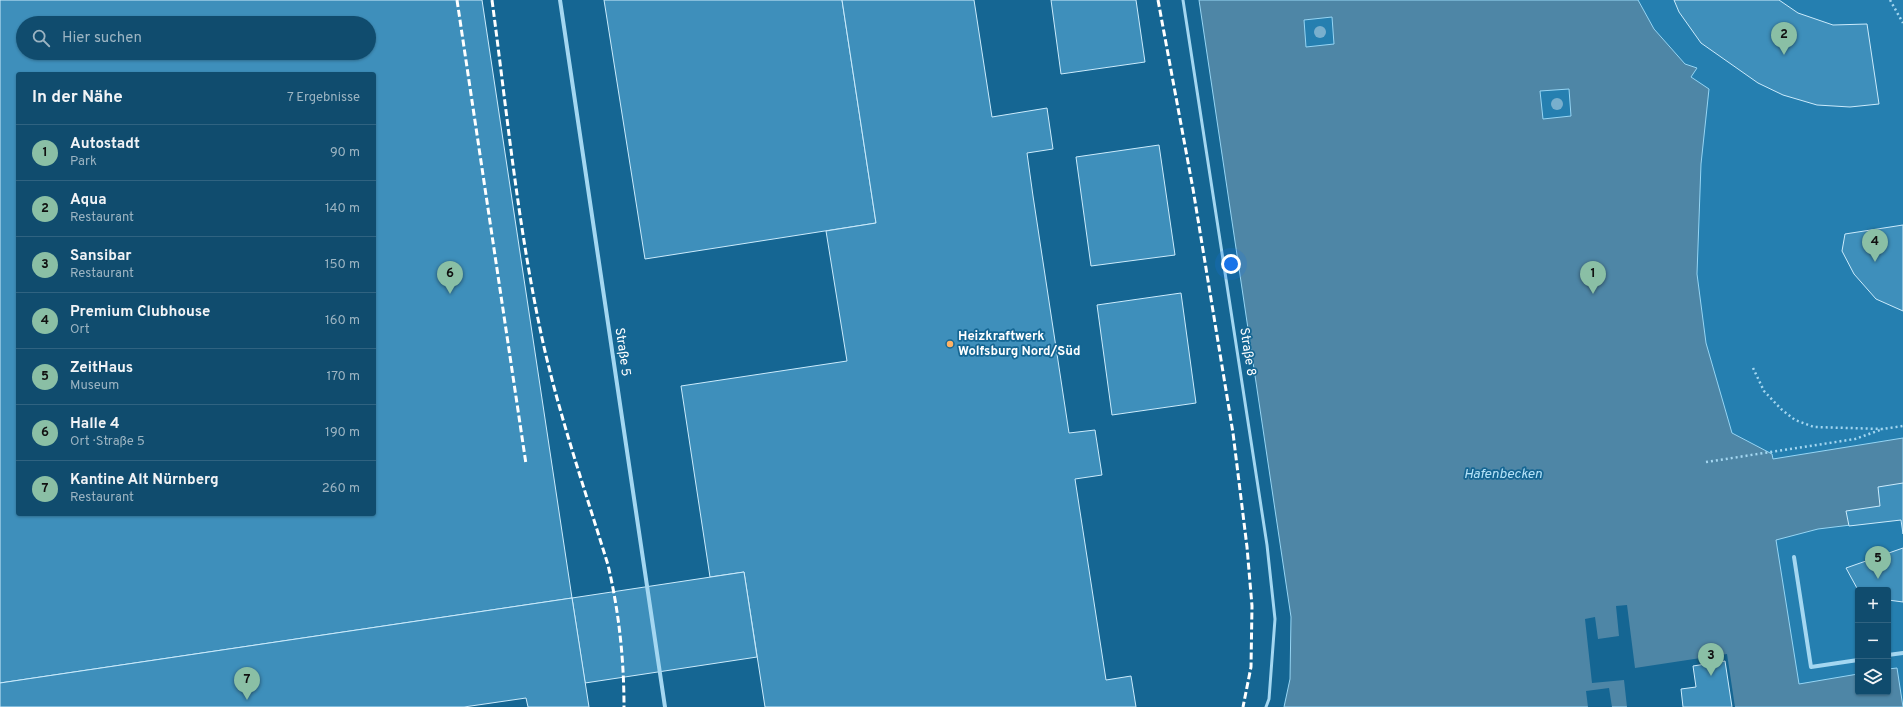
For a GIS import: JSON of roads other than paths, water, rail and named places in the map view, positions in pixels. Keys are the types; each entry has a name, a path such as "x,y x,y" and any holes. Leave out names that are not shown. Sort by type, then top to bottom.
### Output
{"street":[{"name":"Straße 5","path":"560,0 665,707"},
{"path":"1794,557 1811,667 1855,660"},
{"path":"1891,655 1903,653"}],"lane":[{"name":"Straße 8","path":"1183,0 1267,545 1275,619 1269,699 1266,707"}],"water":[{"name":"Hafenbecken","path":"1199,0 1638,0 1654,29 1685,64 1697,68 1691,77 1709,89 1701,164 1697,274 1706,343 1732,433 1772,454 1773,459 1903,438 1903,487 1893,507 1859,524 1818,529 1776,540 1799,684 1855,675 1855,695 1891,695 1891,669 1897,668 1903,707 1284,707 1290,679 1291,617","holes":["1332,17 1334,44 1306,47 1304,20","1569,89 1571,116 1543,119 1540,91"]}],"railway":[{"path":"457,0 526,464"},
{"path":"492,0 526,254 542,338 556,395 608,565 620,636 624,707"},
{"path":"1158,0 1193,189 1233,433 1247,547 1252,606 1251,667 1243,707"}],"place":[{"name":"Aqua","path":"1784,55"},
{"name":"Premium Clubhouse","path":"1875,262"},
{"name":"Halle 4","path":"450,294"},
{"name":"Autostadt","path":"1593,294"},
{"name":"Heizkraftwerk Wolfsburg Nord/Süd","path":"950,344"},
{"name":"ZeitHaus","path":"1878,579"},
{"name":"Sansibar","path":"1711,676"},
{"name":"Kantine Alt Nürnberg","path":"247,700"}]}
